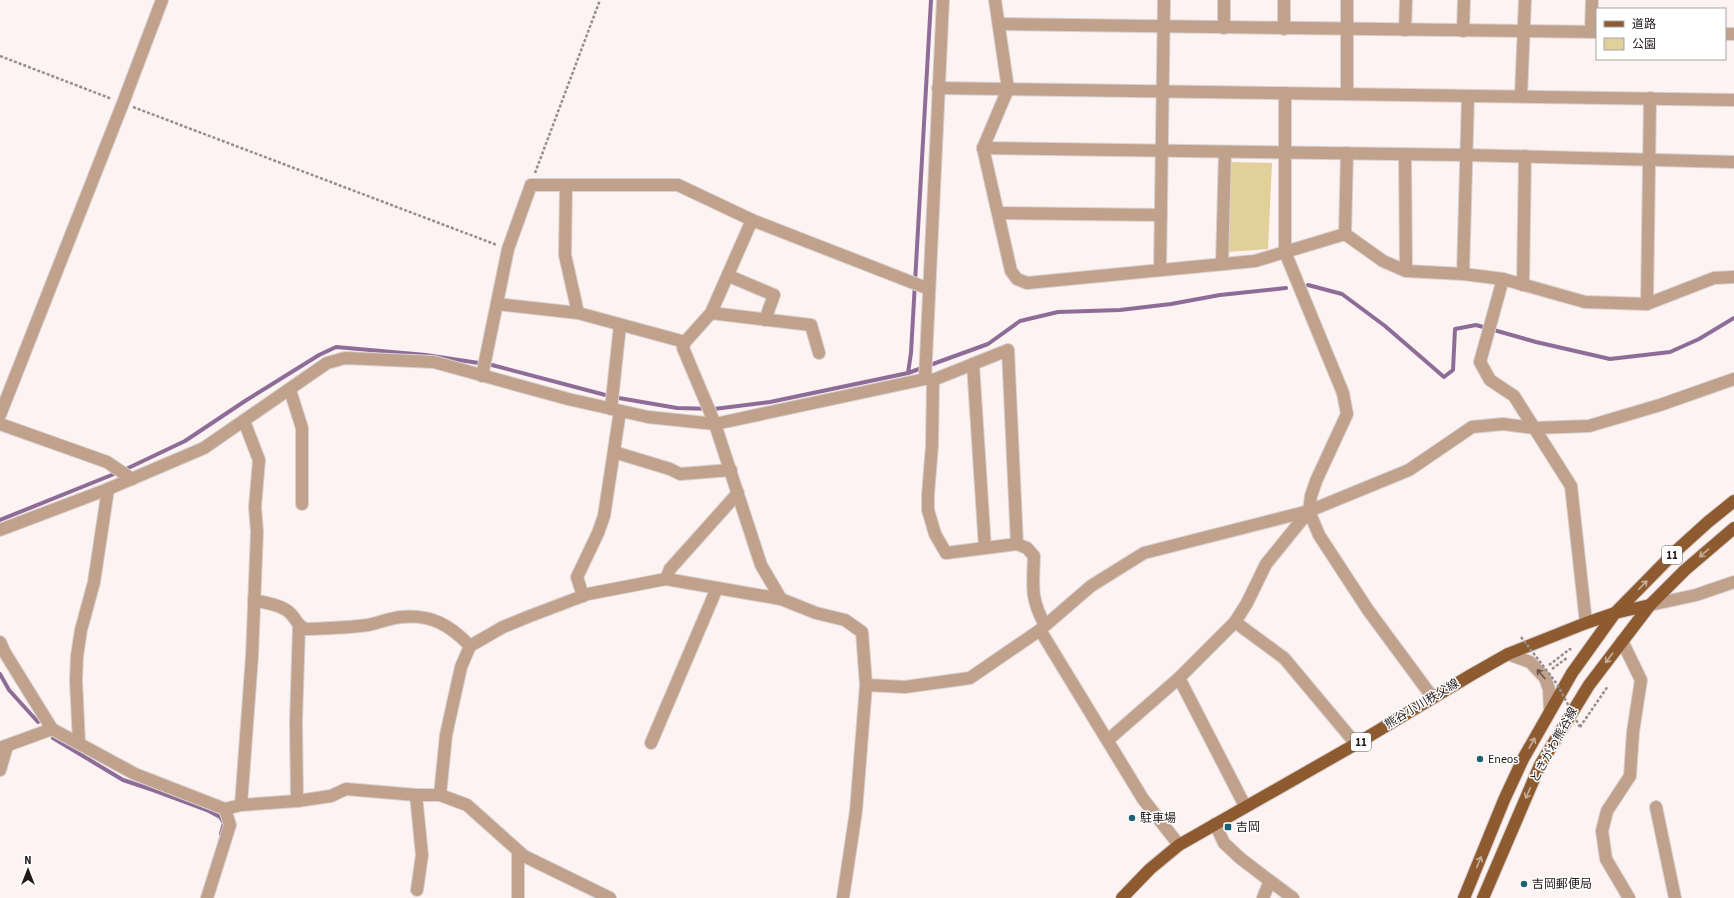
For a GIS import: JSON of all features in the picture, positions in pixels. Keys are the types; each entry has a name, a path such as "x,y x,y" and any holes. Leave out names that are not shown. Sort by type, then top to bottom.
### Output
{"main road":[{"name":"熊谷小川秩父線","path":"1615,613 1677,550 1734,501"},
{"name":"11","path":"1650,605 1685,570 1734,528"},
{"name":"熊谷小川秩父線","path":"1122,898 1150,869 1179,845 1356,744 1508,654 1586,623 1615,613 1650,605"},
{"name":"ときがわ熊谷線","path":"1483,898 1540,766 1589,685 1650,605"},
{"name":"ときがわ熊谷線","path":"1464,898 1504,800 1523,759 1572,673 1615,613"}],"street":[{"path":"0,415 162,0"},
{"path":"943,0 926,357 932,446 928,510 935,534 946,553 1017,544 1027,548 1034,556 1033,595 1042,628 1144,799 1179,845"},
{"path":"995,0 1008,90 983,148 1011,271 1016,279 1027,283 1255,261 1345,234"},
{"path":"1160,270 1164,0"},
{"path":"1224,0 1224,28"},
{"path":"1284,0 1284,29"},
{"path":"1347,0 1347,94"},
{"path":"1405,30 1406,0"},
{"path":"1463,31 1464,0"},
{"path":"1521,96 1525,0"},
{"path":"999,24 1594,32 1592,0"},
{"path":"938,88 1734,100"},
{"path":"1285,93 1285,252 1343,393 1347,414 1316,481 1311,496 1309,511 1319,535 1368,610 1433,698"},
{"path":"1463,274 1468,96"},
{"path":"1647,304 1650,98"},
{"path":"983,148 1525,156 1649,161 1734,162"},
{"path":"1222,264 1225,152"},
{"path":"1345,234 1347,153"},
{"path":"1405,154 1406,271"},
{"path":"1523,285 1525,156"},
{"path":"482,376 508,249 531,185 678,185 752,220 929,289"},
{"path":"566,185 565,255 578,313"},
{"path":"998,213 1161,215"},
{"path":"752,220 711,313 685,342 683,348 715,424 761,565 781,599"},
{"path":"1345,234 1384,261 1406,271 1463,274 1503,279 1585,302 1647,304 1714,278 1734,277"},
{"path":"728,276 774,294 765,320"},
{"path":"1503,279 1480,362 1490,380 1514,396 1571,486 1586,623"},
{"path":"497,304 578,313 685,342"},
{"path":"711,313 811,325 819,352"},
{"path":"583,596 577,577 598,533 604,516 614,452 620,325"},
{"path":"0,530 108,489 204,448 327,363 345,358 434,362 568,399 616,410 648,417 715,424 928,378 973,364 1008,350 1017,544"},
{"path":"973,364 985,548"},
{"path":"866,685 905,687 970,678 1042,628 1092,586 1144,553 1309,511 1409,470 1472,427 1503,424 1534,428 1589,426 1660,405 1734,379"},
{"path":"290,390 302,428 302,504"},
{"path":"241,805 254,600 257,532 255,507 259,460 244,421"},
{"path":"0,424 107,462 132,479"},
{"path":"614,452 670,469 680,474 731,470"},
{"path":"79,743 76,680 77,656 81,630 94,582 108,489"},
{"path":"666,579 670,569 738,494"},
{"path":"1108,740 1179,678 1235,622 1247,603 1266,564 1309,511"},
{"path":"440,795 446,735 461,668 470,646 504,626 583,596 666,579 781,599 816,613 845,620 862,632 866,685 856,811 843,898"},
{"path":"1650,605 1696,595 1734,582"},
{"path":"651,743 717,588"},
{"path":"254,600 274,605 290,613 299,626 306,630 369,625 401,617 420,617 443,623 457,633 470,646"},
{"path":"1235,622 1284,658 1356,744"},
{"path":"297,801 296,722 299,626"},
{"path":"1622,641 1641,680 1633,732 1630,776 1607,811 1602,831 1606,858 1629,898"},
{"path":"0,642 5,653 52,729 135,774 225,809 241,805 297,801 331,796 346,789 416,795 440,795 467,806 524,856 610,898"},
{"path":"1508,654 1530,662 1545,678 1548,689 1550,711"},
{"path":"1179,678 1245,806"},
{"path":"0,770 3,747 52,729"},
{"path":"416,795 422,855 417,890"},
{"path":"1656,807 1675,898"},
{"path":"207,898 230,826 225,809"},
{"path":"1215,824 1224,843 1240,858 1293,898"},
{"path":"518,851 518,898"},
{"path":"1263,898 1270,881"}],"path":[{"path":"531,185 600,0"},
{"path":"0,56 508,249"},
{"path":"1521,637 1557,684 1580,727 1608,686"},
{"path":"1548,671 1573,653 1570,649 1549,665"}],"green space":[{"path":"1230,162 1272,163 1268,249 1228,252"}],"waterway":[{"path":"908,373 911,353 931,0"},
{"path":"1308,285 1342,294 1385,326 1444,377 1453,370 1455,329 1476,325 1536,342 1610,359 1670,352 1699,339 1734,318"},
{"path":"0,520 124,470 185,441 245,401 319,355 336,347 426,355 492,365 613,397 677,408 714,409 770,402 908,373 988,344 1020,321 1058,312 1120,310 1171,304 1220,295 1286,288"},
{"path":"0,674 9,690 38,722"},
{"path":"53,738 123,780 207,810 220,817 224,823 221,834"}],"place":[{"name":"Eneos","path":"1480,759"},
{"name":"駐車場","path":"1132,818"},
{"name":"吉岡","path":"1228,827"},
{"name":"吉岡郵便局","path":"1524,884"}]}
